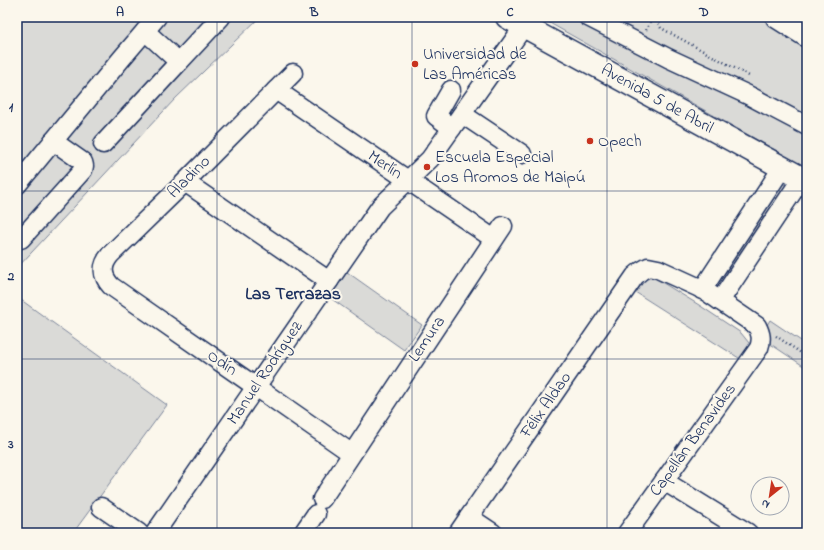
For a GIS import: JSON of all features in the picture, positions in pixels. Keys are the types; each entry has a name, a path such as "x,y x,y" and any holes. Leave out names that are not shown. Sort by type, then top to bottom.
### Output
{"main road":[{"path":"777,17 807,36"},
{"name":"Avenida 5 de Abril","path":"516,22 805,180"}],"street":[{"path":"17,185 157,17"},
{"path":"103,144 221,17"},
{"path":"588,17 668,58 748,95 807,126"},
{"path":"608,17 643,36 741,80 807,117"},
{"name":"Manuel Rodríguez","path":"155,533 380,207 430,159 457,121 516,22"},
{"path":"145,31 179,62"},
{"name":"Aladino","path":"111,286 104,277 103,271 106,260 186,182 293,73"},
{"name":"Merlín","path":"276,90 407,180 499,233"},
{"path":"451,90 436,116 457,121 522,154"},
{"path":"21,239 83,170 83,162 53,140"},
{"path":"760,341 757,326 702,290 782,168"},
{"path":"720,301 805,180"},
{"path":"186,182 329,281"},
{"name":"Lemura","path":"303,533 351,453 499,233"},
{"name":"Félix Aldao","path":"458,533 635,276 648,267 658,269 702,290"},
{"name":"Odín","path":"111,286 351,453"},
{"name":"Capellán Benavides","path":"627,533 760,341"},
{"path":"664,480 748,533"},
{"path":"101,507 139,533"},
{"path":"469,517 493,533"}],"path":[{"path":"643,36 654,17"},
{"path":"654,17 660,28 751,77"},
{"path":"760,341 774,334 807,357"}],"shaded area":[{"path":"17,17 260,17 175,99 17,268"},
{"path":"539,17 760,17 807,47 807,168"},
{"path":"779,181 789,187 719,293 711,288"},
{"path":"347,272 422,325 404,350 329,297"},
{"path":"650,275 741,333 749,343 750,349 742,360 635,292 643,277"},
{"path":"17,297 167,405 73,533 17,533"},
{"path":"770,320 807,345 807,368 769,343 765,328"}],"place":[{"name":"Universidad de Las Américas","path":"415,64"},
{"name":"Opech","path":"590,141"},
{"name":"Escuela Especial Los Aromos de Maipú","path":"427,167"}],"district":[{"name":"Las Terrazas","path":"293,295"}]}
